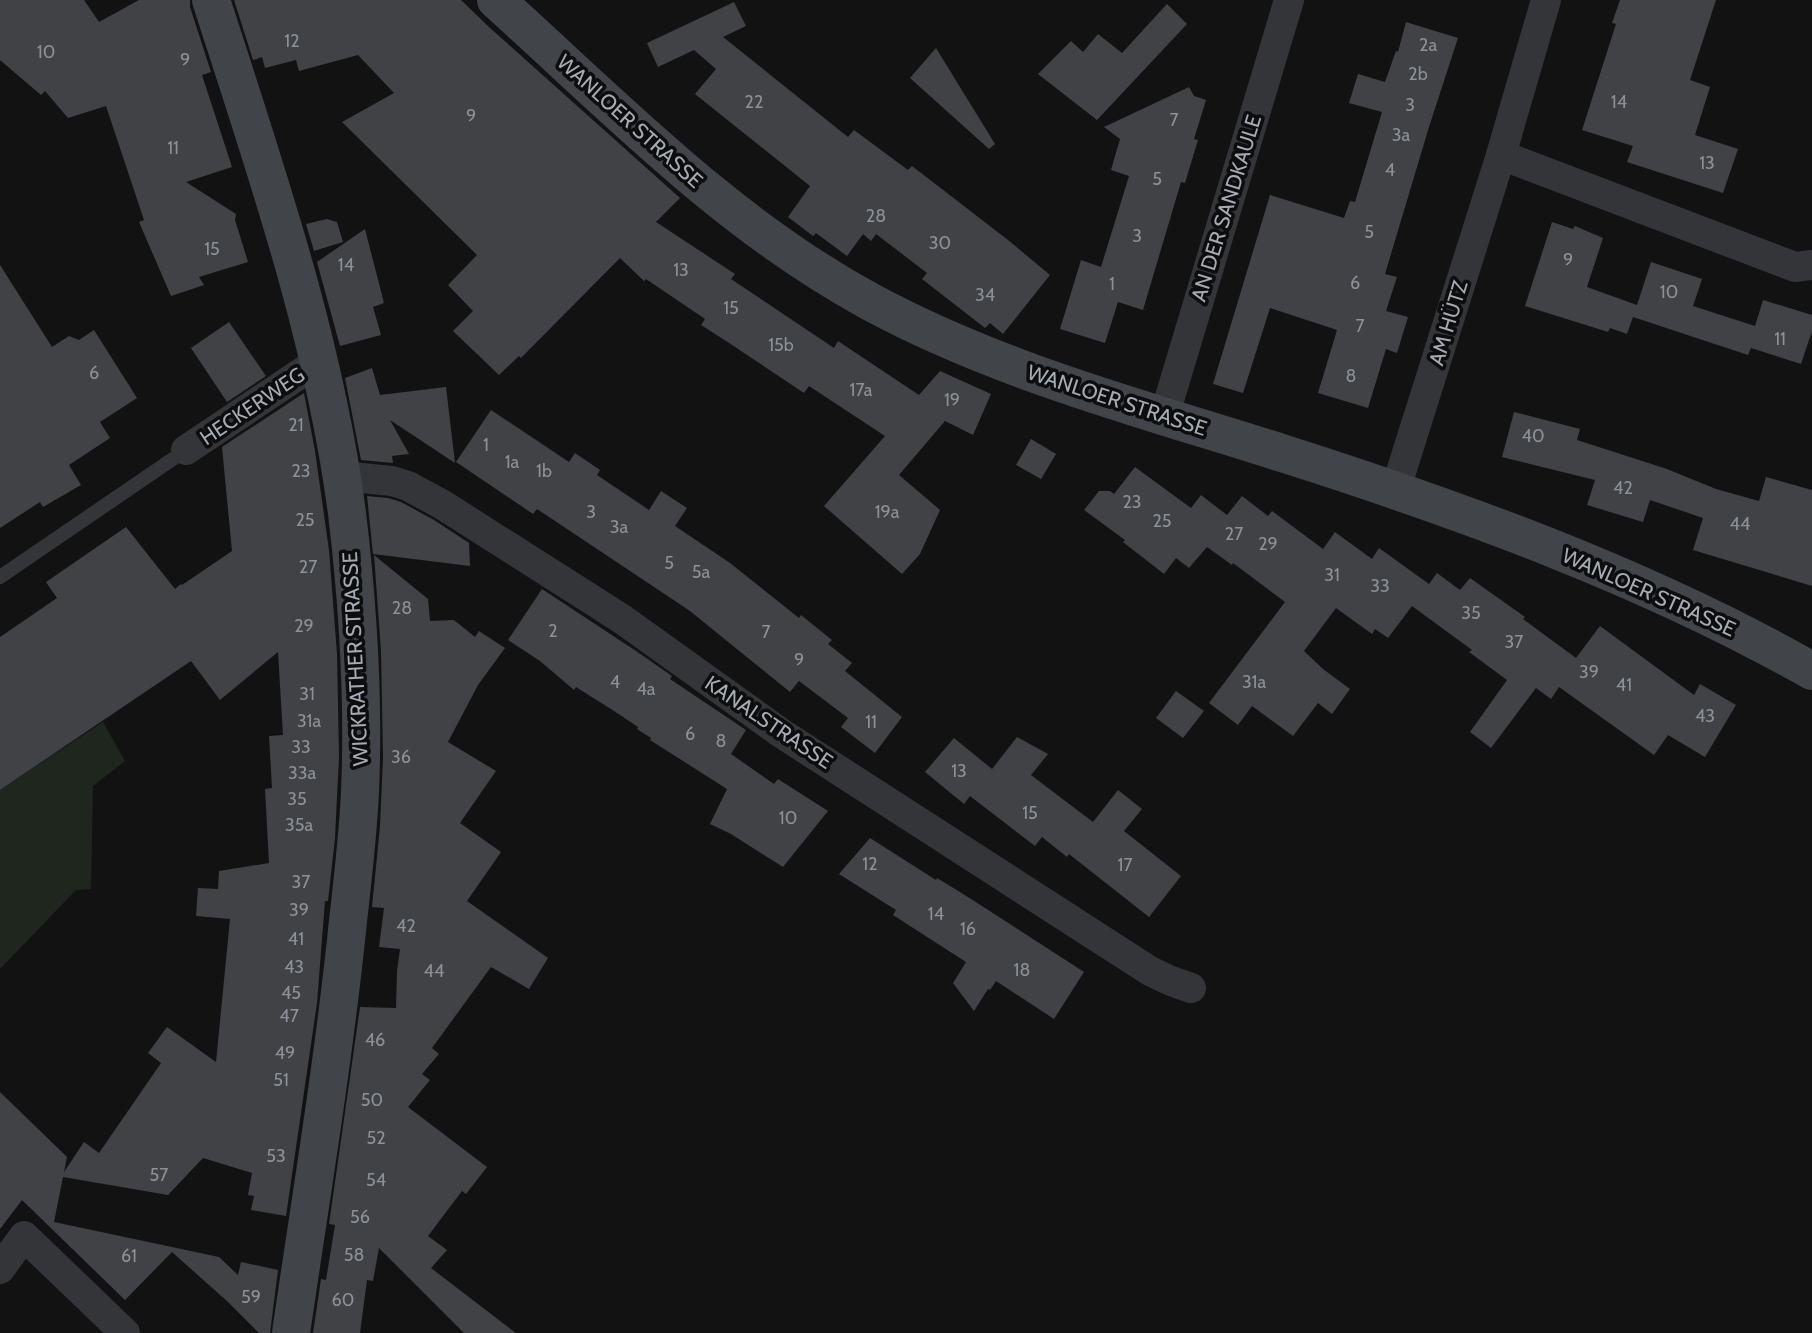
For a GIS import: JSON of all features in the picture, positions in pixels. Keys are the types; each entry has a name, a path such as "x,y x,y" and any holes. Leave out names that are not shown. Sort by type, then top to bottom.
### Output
{"street":[{"name":"WICKRATHER STRASSE","path":"211,0 281,220 319,361 347,515 357,619 360,793 344,965 291,1333"},
{"name":"WANLOER STRASSE","path":"496,0 706,190 829,279 911,323 994,359 1395,491 1512,533 1624,578 1715,620 1812,671"},
{"name":"AN DER SANDKAULE","path":"1164,417 1289,0"},
{"name":"AM HÜTZ","path":"1395,491 1501,155 1546,0"},
{"path":"1501,155 1795,267 1812,265"},
{"name":"HECKERWEG","path":"186,450 319,361"},
{"name":"KANALSTRASSE","path":"341,476 392,481 408,486 443,505 622,619 781,733 1150,971 1191,988"},
{"path":"0,1269 24,1237 125,1333"}],"lane":[{"path":"0,578 186,450"}],"shaded area":[{"path":"103,722 125,761 93,786 91,889 76,890 0,969 0,790"}],"building":[{"path":"0,0 84,0 99,22 139,0 190,0 211,72 202,75 232,167 186,182 236,214 235,220 248,262 199,277 204,285 171,296 139,222 144,220 106,106 68,118 45,91 41,95 0,60"},
{"path":"234,0 461,0 680,198 656,222 735,274 731,279 834,348 838,341 919,395 940,371 991,394 973,435 945,421 899,475 940,510 920,554 902,574 824,506 885,436 809,386 804,393 701,325 705,319 646,279 644,281 620,258 521,358 519,356 499,375 453,331 473,311 448,285 477,255 342,122 394,93 358,55 299,71 296,60 265,68 262,57 253,60"},
{"path":"1620,0 1716,0 1690,80 1710,87 1695,135 1738,149 1723,193 1627,162 1633,146 1582,130 1616,24 1612,23"},
{"path":"734,2 746,26 723,37 848,137 854,130 908,170 912,166 1050,275 1003,334 990,323 985,328 922,279 927,273 876,234 871,241 863,234 847,256 788,217 810,186 695,94 716,69 694,50 658,67 647,43"},
{"path":"1167,4 1187,24 1097,120 1038,74 1071,41 1083,52 1098,34 1122,53"},
{"path":"1406,22 1458,38 1385,274 1397,277 1386,311 1408,317 1397,353 1386,349 1368,408 1318,393 1337,330 1270,308 1243,393 1213,384 1270,195 1344,218 1350,201 1355,202 1382,112 1349,103 1358,74 1385,82 1396,51 1398,52"},
{"path":"936,48 995,144 989,149 910,78"},
{"path":"1189,87 1194,96 1206,100 1194,139 1198,140 1185,183 1181,182 1143,310 1118,302 1105,343 1060,329 1081,260 1101,267 1129,176 1111,170 1120,139 1104,127"},
{"path":"327,219 337,222 343,242 314,251 306,224"},
{"path":"1552,222 1573,229 1575,226 1603,238 1587,287 1637,305 1651,262 1702,279 1693,306 1755,326 1763,300 1812,315 1812,331 1801,364 1751,348 1748,355 1633,317 1627,334 1610,328 1608,332 1525,306"},
{"path":"365,229 384,303 373,307 381,335 340,346 317,262"},
{"path":"0,265 52,347 69,336 79,340 94,330 137,398 100,422 110,438 69,465 81,485 43,507 40,502 0,528"},
{"path":"229,322 266,376 227,402 191,348"},
{"path":"372,368 380,395 446,387 455,463 390,420 409,454 392,456 393,463 361,460 345,378"},
{"path":"304,393 329,550 337,654 339,757 335,838 328,901 325,901 317,1003 286,1216 251,1210 254,1196 248,1195 252,1173 203,1158 168,1195 63,1177 54,1222 219,1257 238,1275 241,1262 278,1270 270,1333 259,1333 172,1252 125,1300 22,1200 0,1229 0,1092 67,1157 64,1172 84,1142 99,1153 161,1063 148,1053 167,1027 216,1062 230,919 196,916 198,888 218,889 219,871 269,863 265,789 272,788 269,736 283,735 278,652 220,700 191,661 0,790 0,637 57,598 46,582 126,527 175,589 232,551 222,447"},
{"path":"491,410 569,462 575,453 600,470 597,475 649,510 661,491 687,508 675,526 730,563 799,618 801,615 832,640 828,644 852,663 845,671 902,717 875,753 841,727 848,718 799,681 790,692 690,611 537,509 533,514 456,462"},
{"path":"1514,412 1580,429 1577,440 1667,469 1716,489 1759,501 1766,477 1812,490 1812,586 1693,550 1703,518 1650,500 1643,522 1587,505 1595,480 1502,457"},
{"path":"1031,439 1056,454 1041,479 1016,465"},
{"path":"1135,467 1191,508 1201,495 1227,515 1242,496 1268,516 1272,511 1323,549 1335,532 1372,559 1379,548 1429,584 1437,573 1460,590 1470,578 1576,658 1600,626 1694,695 1700,684 1736,705 1705,757 1668,735 1654,755 1559,687 1551,699 1536,688 1491,748 1470,732 1507,680 1469,652 1472,650 1412,606 1388,638 1375,629 1372,634 1336,608 1304,651 1350,689 1332,714 1318,703 1293,736 1252,706 1238,725 1209,703 1285,602 1207,547 1189,568 1176,558 1164,574 1123,542 1125,540 1084,510 1099,491 1110,491 1114,494"},
{"path":"367,496 401,502 469,543 470,566 373,554"},
{"path":"374,555 428,599 430,621 454,620 475,637 479,631 505,648 478,685 448,742 496,771 460,823 501,852 467,901 548,958 529,989 491,967 432,1048 439,1054 422,1074 430,1080 408,1107 487,1167 466,1194 462,1191 428,1236 447,1250 431,1268 516,1333 464,1333 379,1248 373,1281 367,1280 360,1333 313,1333 321,1279 326,1280 335,1225 329,1224 360,1007 396,1008 400,949 379,947 384,908 372,907 383,758 381,651"},
{"path":"542,589 636,651 672,676 670,679 746,730 731,754 774,784 778,779 828,811 783,867 710,824 727,789 650,740 638,727 614,711 576,687 574,690 540,661 508,640"},
{"path":"1176,691 1204,711 1183,738 1156,718"},
{"path":"1017,737 1048,754 1031,775 1093,822 1118,790 1142,809 1124,831 1181,876 1149,917 1069,854 1067,857 1042,837 1035,846 970,796 964,804 925,772 954,738 992,769"},
{"path":"870,838 1084,972 1054,1019 996,981 974,1011 953,983 966,962 893,915 896,910 839,874"}]}
